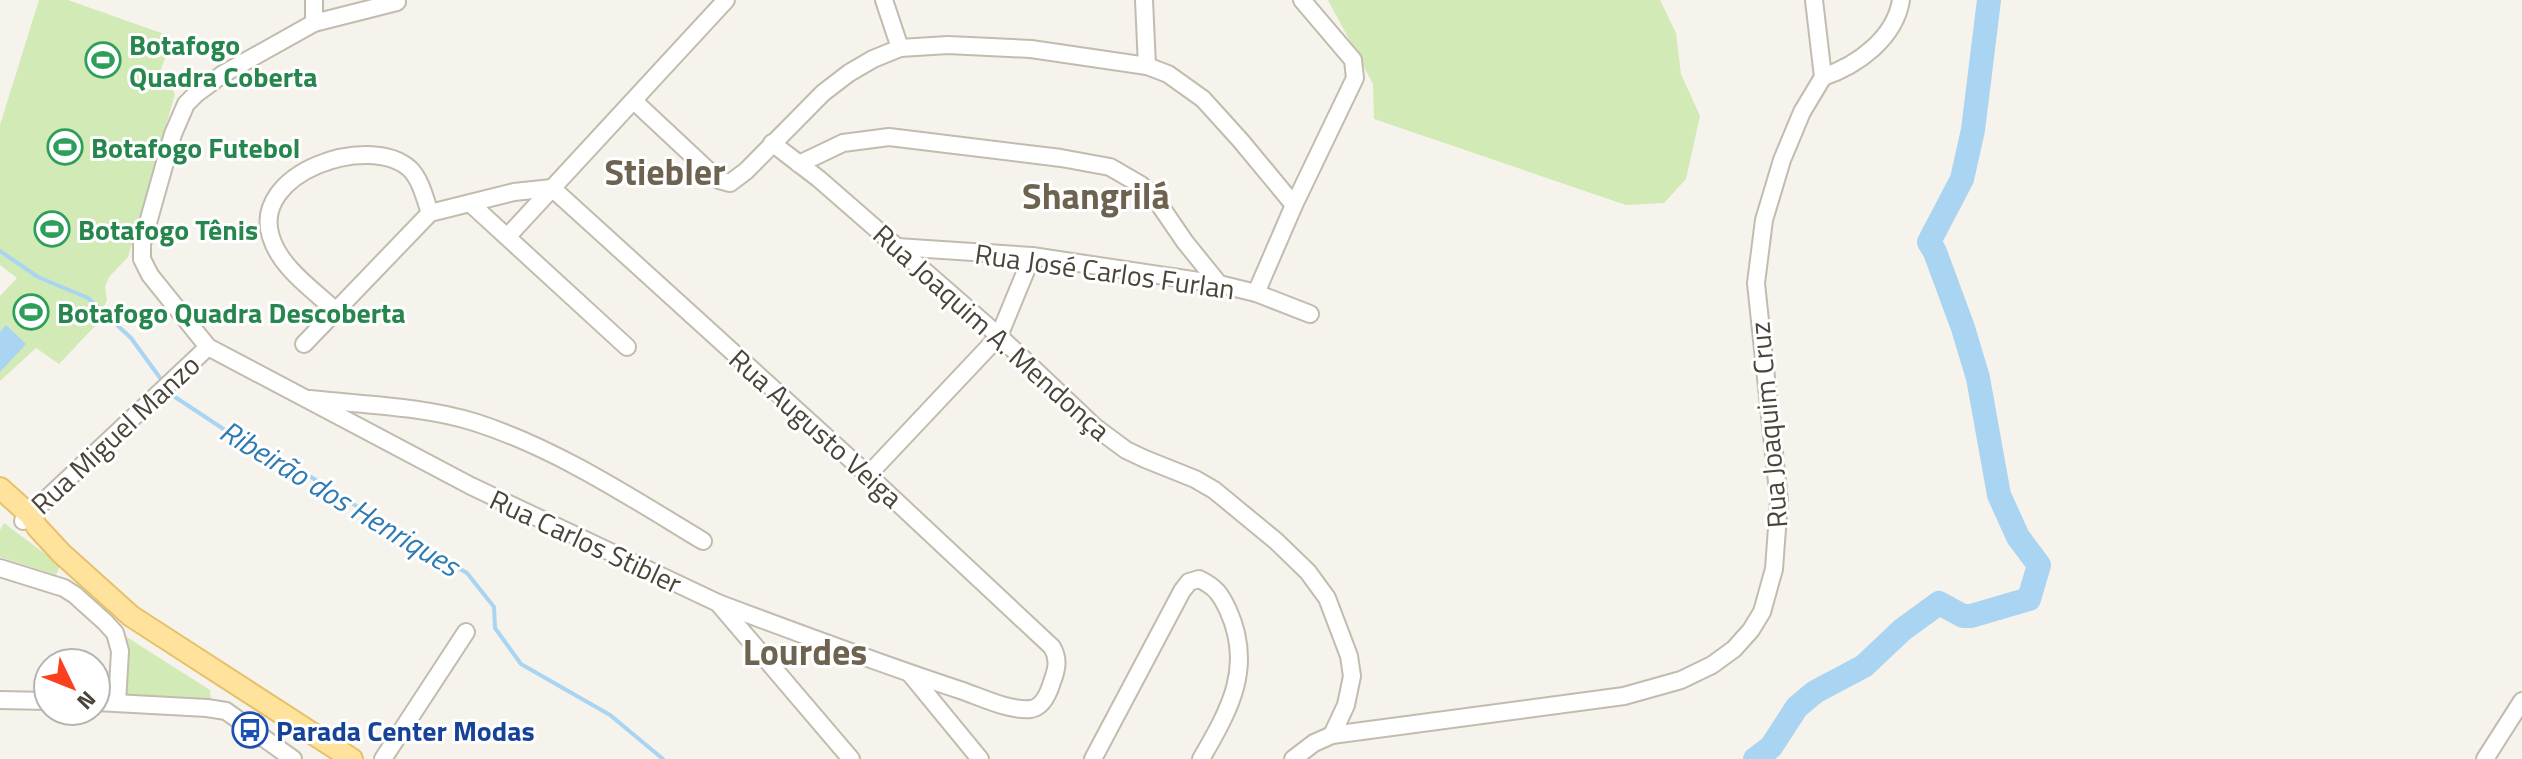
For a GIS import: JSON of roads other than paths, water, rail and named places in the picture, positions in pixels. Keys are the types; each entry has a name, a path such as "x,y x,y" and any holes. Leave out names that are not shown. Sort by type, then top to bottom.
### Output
{"main road":[{"path":"0,488 61,553 131,616 352,759"},
{"path":"0,507 30,521"}],"street":[{"path":"314,0 314,23"},
{"path":"508,236 726,0"},
{"path":"884,0 900,48"},
{"path":"1144,0 1147,66"},
{"path":"1256,293 1294,205 1352,87 1355,72 1348,52 1302,0"},
{"path":"1814,0 1823,77 1845,70 1869,52 1890,28 1901,0"},
{"path":"208,347 150,275 142,259 142,244 173,134 186,104 223,74 314,23 397,2"},
{"path":"634,101 711,173 726,183 736,180 823,93 849,73 900,48 948,45 1031,49 1147,66 1168,74 1203,99 1294,205"},
{"name":"Rua Joaquim Cruz","path":"1293,759 1314,743 1332,735 1624,696 1681,680 1712,665 1734,649 1751,630 1762,612 1774,569 1779,501 1756,283 1764,220 1782,160 1802,112 1823,77"},
{"path":"799,164 843,143 889,137 1110,167 1141,185 1159,204 1219,284"},
{"name":"Rua Joaquim A. Mendonça","path":"772,143 999,336 1095,427 1145,459 1214,490 1308,572 1327,598 1349,656 1352,676 1346,705 1332,735"},
{"path":"335,310 295,273 274,246 268,221 276,199 286,186 309,167 327,161 345,157 388,159 402,163 412,172 420,184 430,213"},
{"path":"304,344 430,213 514,192 552,188"},
{"name":"Rua Augusto Veiga","path":"552,188 1052,647 1057,661 1053,680 1042,703 1028,709 910,674"},
{"path":"471,204 627,347"},
{"name":"Rua José Carlos Furlan","path":"897,247 1032,256 1219,284 1256,293 1310,314"},
{"path":"868,475 999,336 1032,256"},
{"name":"Rua Miguel Manzo","path":"30,521 208,347"},
{"name":"Rua Carlos Stibler","path":"208,347 471,486 718,603 851,759"},
{"path":"300,398 439,414 509,435 566,462 703,541"},
{"path":"0,568 64,588 115,633 120,651 117,703"},
{"path":"1093,759 1182,591 1189,582 1199,579 1220,593 1234,623 1241,664 1233,694 1201,759"},
{"path":"718,603 910,674 980,759"},
{"path":"383,759 466,632"},
{"path":"226,711 236,686"},
{"path":"0,700 32,701"},
{"path":"2485,759 2522,701"},
{"path":"112,703 226,711 293,759"}],"water":[{"path":"6,325 26,344 0,372 0,332"}],"waterway":[{"path":"1755,759 1771,747 1797,707 1815,692 1864,666 1902,630 1939,603 1963,616 1971,616 2029,599 2039,565 2018,537 1999,495 1978,378 1963,328 1929,242 1962,179 1973,130 1989,0"},
{"name":"Ribeirão dos Henriques","path":"0,251 38,277 88,298 131,338 163,382"},
{"name":"Ribeirão dos Henriques","path":"168,389 172,395 228,432 311,477 467,573 494,607 495,628 521,664 610,715 663,759"}],"place":[{"name":"Botafogo Quadra Coberta","path":"103,60"},
{"name":"Botafogo Futebol","path":"65,147"},
{"name":"Botafogo Tênis","path":"52,229"},
{"name":"Botafogo Quadra Descoberta","path":"31,312"},
{"name":"Parada Center Modas","path":"250,730"}],"district":[{"name":"Stiebler","path":"665,171"},
{"name":"Shangrilá","path":"1096,195"},
{"name":"Lourdes","path":"805,651"}]}
